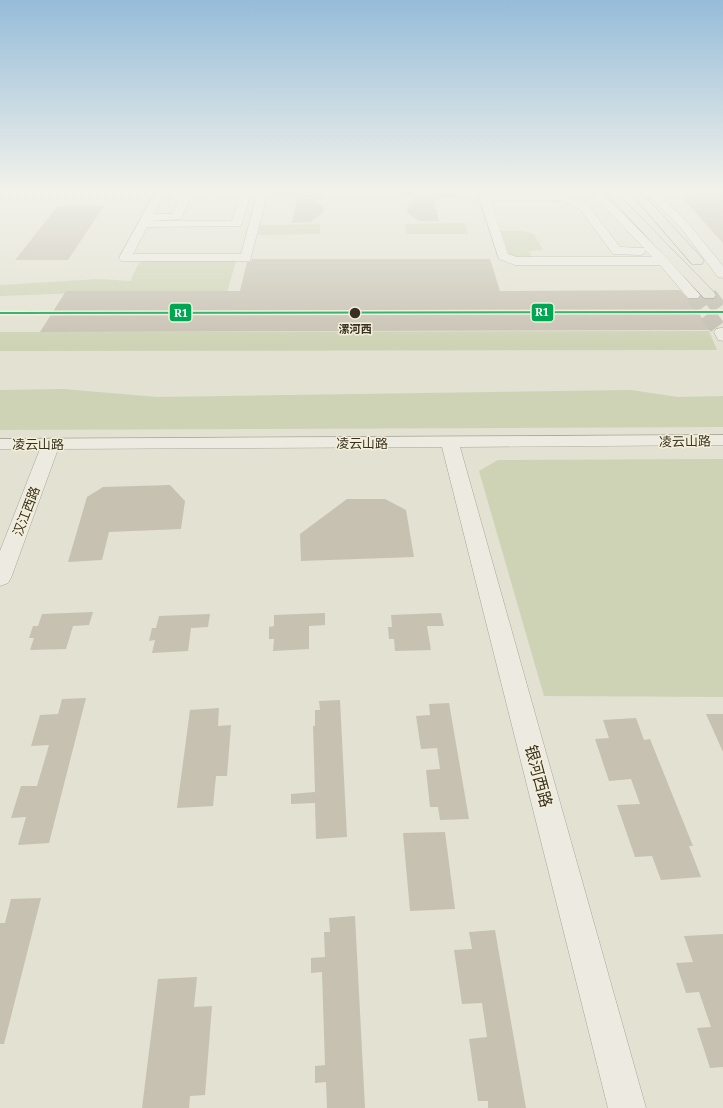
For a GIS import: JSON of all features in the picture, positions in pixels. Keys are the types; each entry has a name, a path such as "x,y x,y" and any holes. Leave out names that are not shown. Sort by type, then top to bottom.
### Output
{"main road":[{"path":"659,243 709,295"},
{"path":"685,243 720,279"}],"street":[{"path":"137,243 129,258 246,258 250,243"},
{"path":"498,243 502,256 515,261 663,261"},
{"path":"611,243 617,251 642,252 649,261"},
{"path":"645,243 692,295"},
{"path":"695,243 720,279"},
{"name":"凌云山路","path":"0,444 450,443 723,440"},
{"name":"银河西路","path":"450,443 627,1108"},
{"name":"汉江西路","path":"0,537 45,444"},
{"name":"汉江西路","path":"0,578 45,444"}],"green space":[{"path":"502,243 539,243 543,250 529,251 533,259 510,259"},
{"path":"145,261 236,261 227,293 104,292 0,296 0,285 98,279 130,281 139,263"},
{"path":"709,331 717,350 0,351 0,332"},
{"path":"63,389 158,397 631,390 678,397 723,396 723,427 0,430 0,390"},
{"path":"723,459 723,697 544,696 479,471 498,460"}],"building":[{"path":"29,243 80,243 68,260 15,260"},
{"name":"漯河西","path":"252,259 490,259 500,291 680,290 711,330 40,332 66,291 240,291 247,262 251,262"},
{"path":"170,485 185,501 181,529 109,532 102,560 68,562 87,497 103,487"},
{"path":"347,499 385,499 406,510 414,557 301,561 300,534"},
{"path":"93,612 89,625 73,626 66,649 30,650 34,638 29,638 33,626 38,626 42,614"},
{"path":"325,613 325,625 309,626 309,649 273,651 274,639 269,639 269,627 274,626 274,615"},
{"path":"441,613 444,626 427,626 431,650 395,651 394,639 389,639 388,627 392,627 391,615"},
{"path":"210,614 208,627 191,628 188,651 152,653 155,640 149,641 152,628 156,628 159,616"},
{"path":"86,698 49,843 18,845 26,817 11,818 21,786 37,786 49,745 31,746 40,715 58,714 62,699"},
{"path":"340,700 347,837 316,839 315,803 291,804 291,794 315,792 313,726 315,726 315,710 320,710 319,701"},
{"path":"449,703 469,819 440,820 438,807 430,807 426,770 440,769 437,748 421,749 416,716 430,715 429,704"},
{"path":"219,708 218,726 231,725 227,776 216,776 213,806 177,808 190,710"},
{"path":"706,714 723,714 723,752"},
{"path":"636,718 644,740 650,739 693,846 689,846 701,877 661,880 652,856 635,857 617,805 640,804 631,779 609,781 595,739 609,738 603,720"},
{"path":"445,832 455,909 410,911 403,833"},
{"path":"41,898 4,1044 0,1044 0,923 5,923 11,899"},
{"path":"355,916 365,1108 327,1108 326,1082 315,1083 315,1066 325,1065 322,972 311,973 311,958 325,957 324,932 330,932 329,918"},
{"path":"495,930 526,1108 488,1108 488,1101 478,1101 469,1039 487,1037 482,1003 462,1004 454,950 472,949 469,932"},
{"path":"723,934 723,1067 710,1068 697,1028 711,1027 699,992 686,993 676,963 693,962 684,936"},
{"path":"197,977 194,1007 212,1006 205,1095 190,1096 189,1108 142,1108 158,979"}],"tunnel":[{"path":"693,295 721,332"},
{"path":"709,295 723,313"}],"transit line":[{"name":"R1","path":"0,313 723,312"}],"place":[{"name":"漯河西","path":"355,313"}]}
